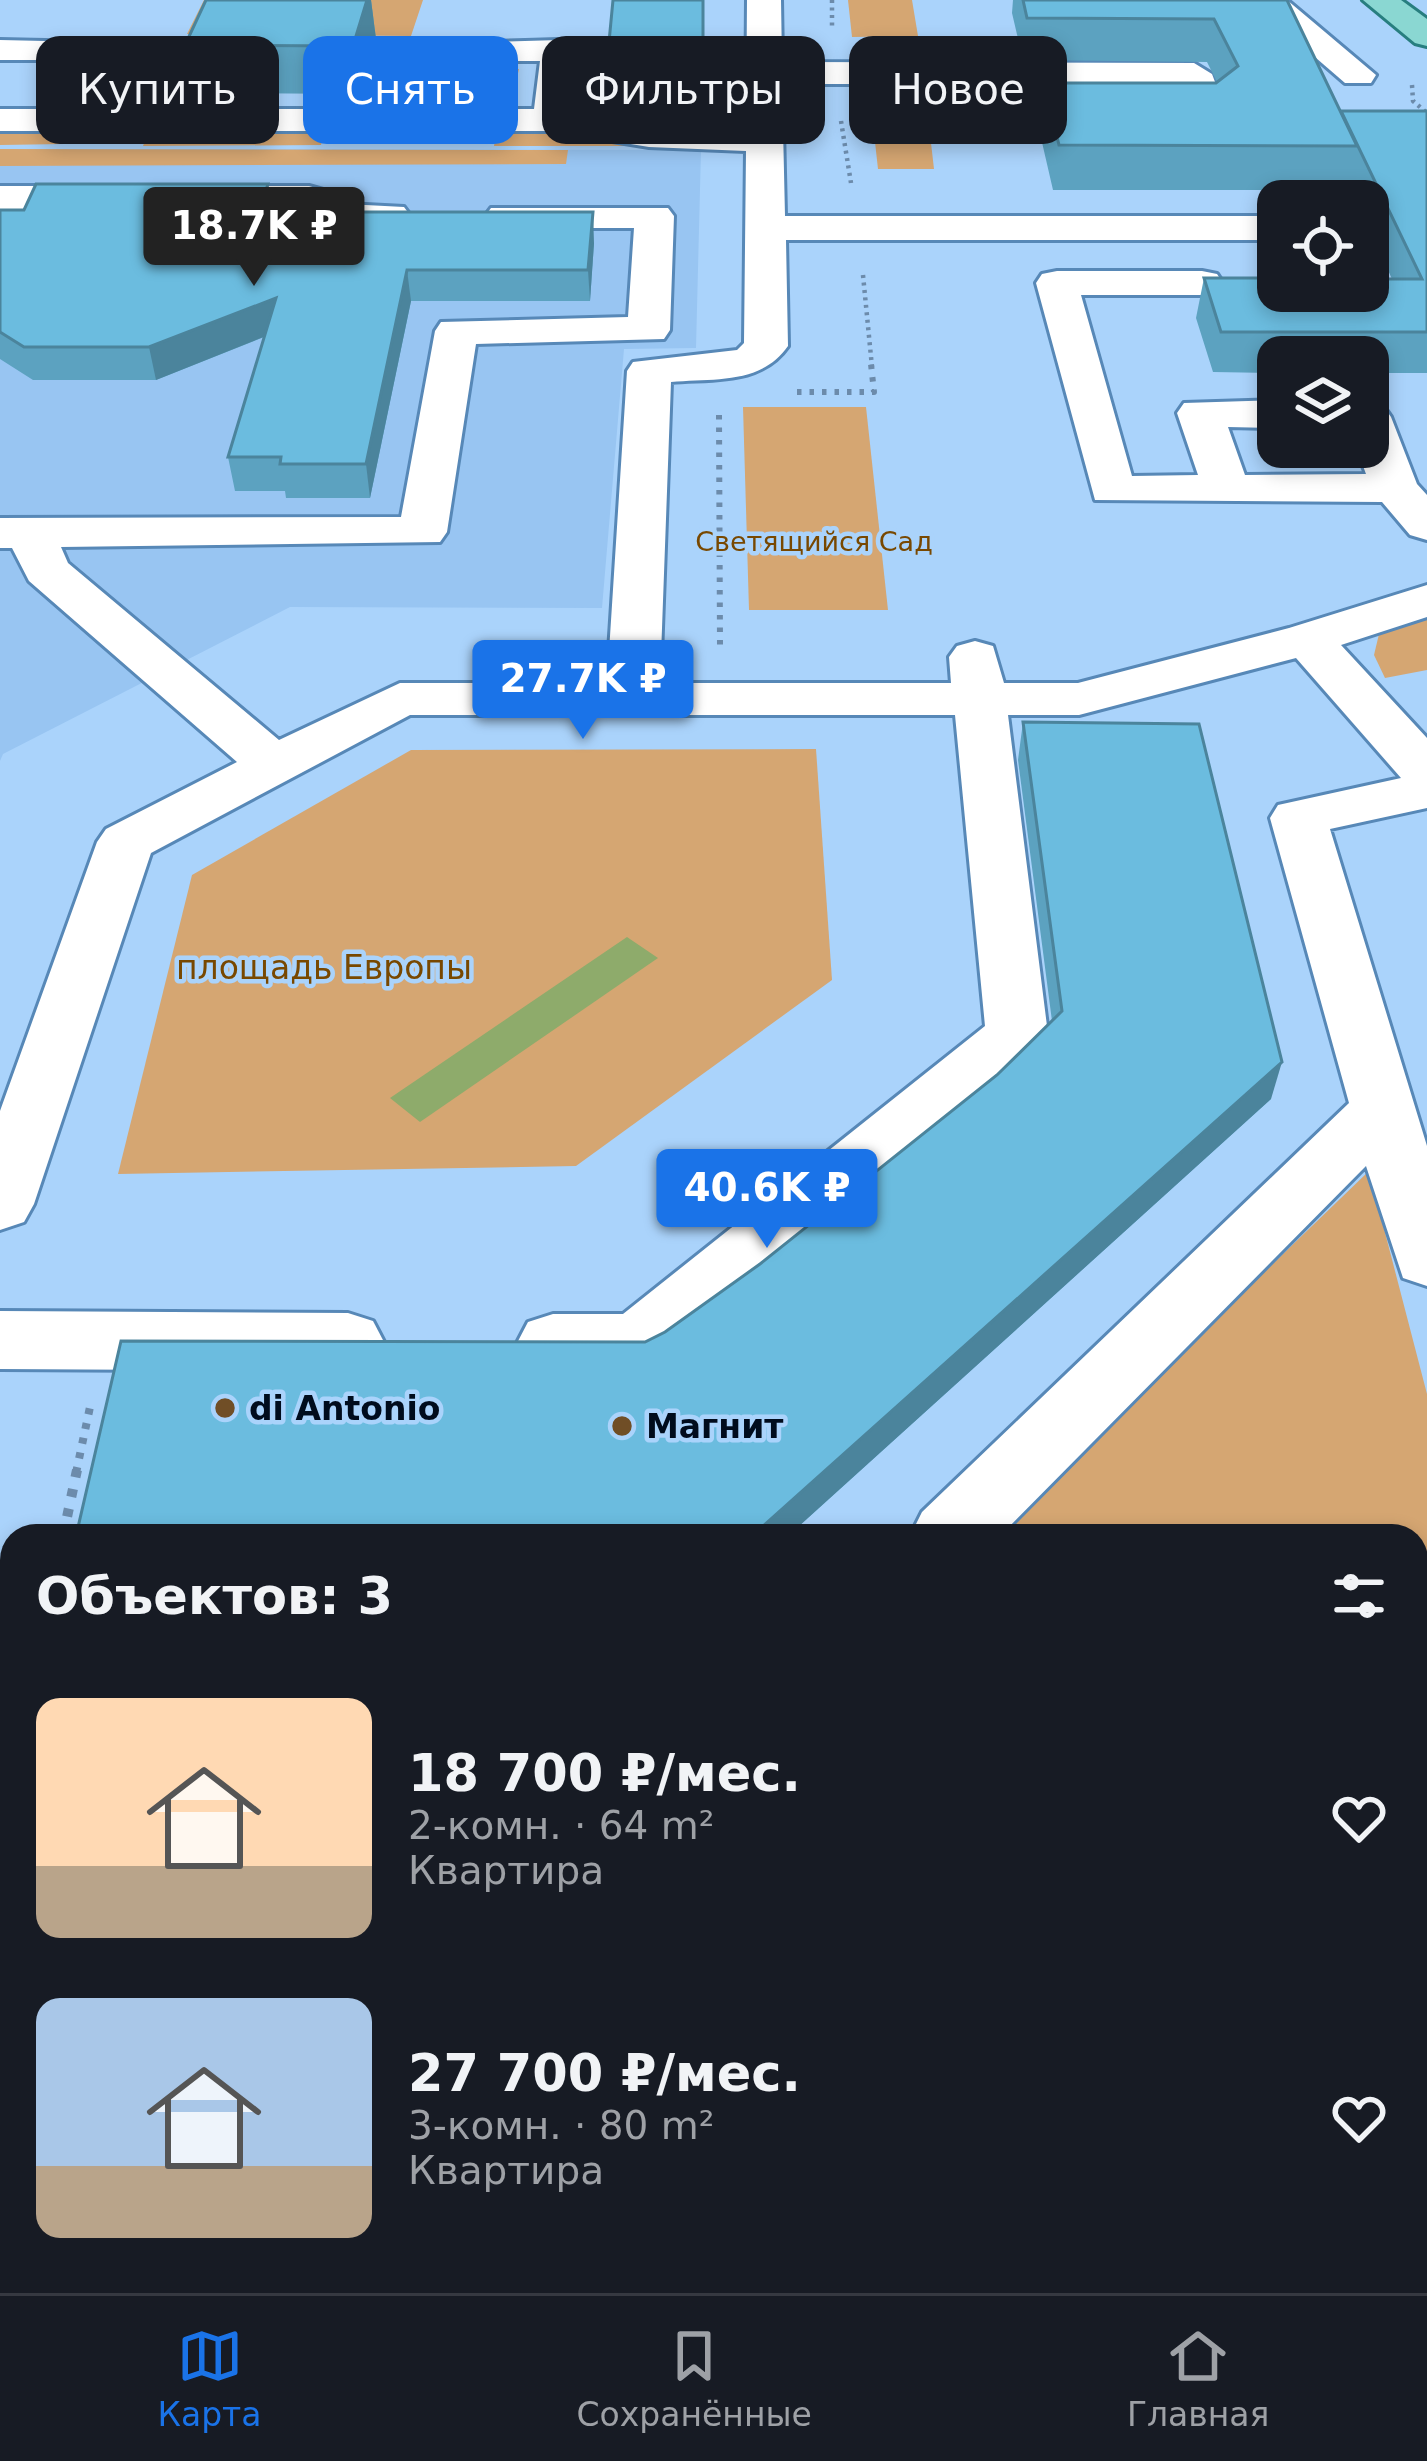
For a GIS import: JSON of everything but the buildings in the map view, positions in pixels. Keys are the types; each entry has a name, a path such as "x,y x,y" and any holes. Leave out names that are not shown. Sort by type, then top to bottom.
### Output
{"main road":[{"path":"1380,0 1427,36"}],"street":[{"path":"763,36 764,0"},
{"path":"1266,0 1358,75"},
{"path":"0,50 36,50"},
{"path":"0,120 36,120"},
{"path":"15,533 423,532 456,331 649,351 721,365 750,362 766,346 766,144"},
{"path":"0,198 309,198 304,215 421,215"},
{"path":"467,216 653,216 634,695"},
{"path":"769,228 1257,228"},
{"path":"1183,228 1221,283 1057,283 1112,490 1226,488 1404,472"},
{"path":"1226,488 1200,413 1257,414"},
{"path":"1389,435 1427,525"},
{"path":"15,533 47,570 274,765"},
{"path":"0,1204 10,1134 126,842 400,699 634,695 978,676 1079,699 1307,639 1427,599"},
{"path":"1307,639 1427,772"},
{"path":"498,1342 638,1343 1017,1034 978,676"},
{"path":"1427,790 1298,818 1427,1259"},
{"path":"961,1524 1384,1108"},
{"path":"0,1340 405,1342"}],"path":[{"path":"721,365 721,657"},
{"path":"65,1524 103,1340"}],"shaded area":[{"path":"0,149 701,150 696,348 624,349 602,608 290,607 3,754 0,761"},
{"path":"627,937 658,958 420,1122 390,1098"}],"green space":[{"path":"204,0 423,0 411,36 187,34"},
{"path":"848,0 912,0 918,36 852,36"},
{"path":"279,123 303,123 303,144 321,145 143,146 279,144"},
{"path":"36,126 36,144 64,144 0,145 0,127"},
{"path":"518,127 542,130 542,144 640,144 639,146 494,146 518,144"},
{"path":"875,144 931,144 934,169 878,169"},
{"path":"0,149 568,150 566,164 0,166"},
{"name":"Светящийся Сад","path":"743,407 866,407 888,610 749,610"},
{"path":"1427,615 1427,670 1385,678 1374,655 1379,634"},
{"name":"площадь Европы","path":"816,749 832,980 576,1166 118,1174 192,875 411,750"},
{"path":"1369,1171 1427,1394 1427,1524 1003,1524"}],"place":[{"name":"di Antonio","path":"225,1408"},
{"name":"Магнит","path":"622,1426"}]}
